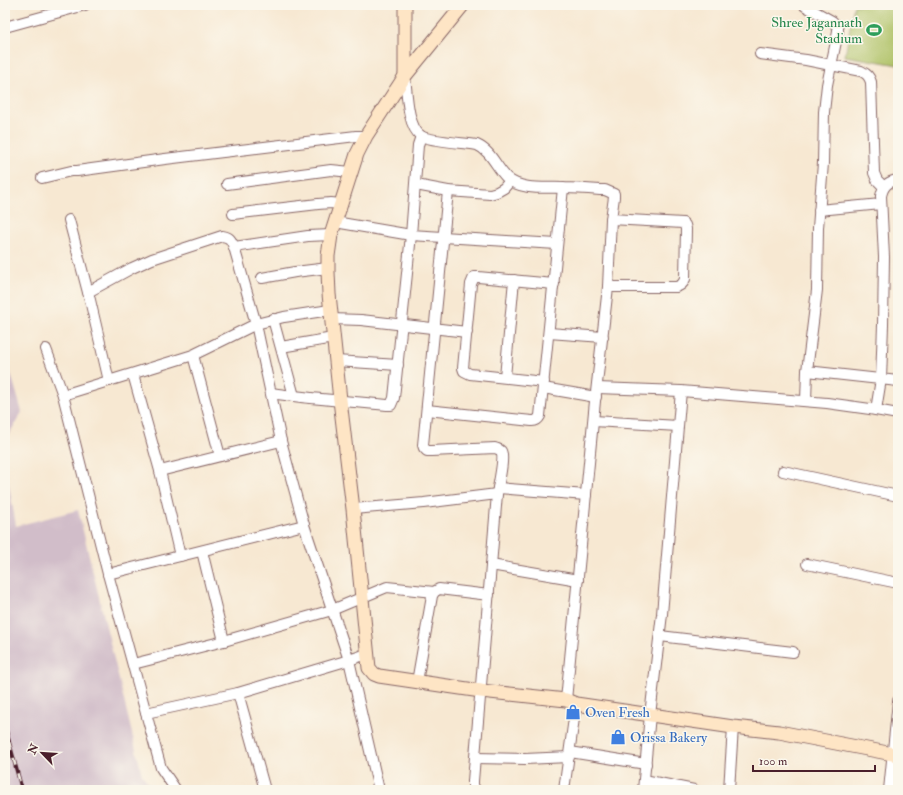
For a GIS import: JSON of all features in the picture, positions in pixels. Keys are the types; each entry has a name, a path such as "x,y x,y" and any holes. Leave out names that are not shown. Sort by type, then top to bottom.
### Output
{"main road":[{"path":"405,5 405,76"},
{"path":"463,5 405,76 366,136 357,154 335,222 331,235 328,256 329,294 333,338 353,509 369,668 374,674 379,676 481,691 568,701 650,715 783,733 895,754"}],"street":[{"path":"5,26 85,5"},
{"path":"805,6 832,21 838,27 830,65 824,112 823,163 819,210 816,290 807,371 806,401"},
{"path":"760,54 790,57 861,71 869,76 871,82 874,174 876,180 884,187"},
{"path":"405,76 410,117 416,130 421,136 430,139 483,147 502,172 516,184 530,187 605,190 614,194 608,287 586,495 568,701 574,722 564,790"},
{"path":"42,178 71,171 77,172 157,160 348,136 366,136"},
{"path":"270,393 387,406 391,405 394,398 398,366 416,185 418,145 421,136"},
{"path":"227,184 330,170 352,172"},
{"path":"416,185 448,191 490,194 504,188 510,180"},
{"path":"876,410 881,379 883,325 884,257 881,196 884,187 887,184 892,180 898,180"},
{"path":"427,410 535,421 540,416 563,188"},
{"path":"448,191 423,445 427,451 495,448 502,452 502,468 498,491 491,565 475,758 473,786 476,790"},
{"path":"233,214 318,204 341,204"},
{"path":"819,210 881,204"},
{"path":"608,287 676,287 681,286 685,279 686,229 683,223 612,219"},
{"path":"68,220 88,292 109,381"},
{"path":"335,222 411,235 557,244"},
{"path":"234,247 308,236 331,235"},
{"path":"88,292 152,259 222,236 230,238 234,247 256,324 281,441 304,525 349,660 379,790"},
{"path":"262,278 328,268"},
{"path":"554,284 474,277 471,284 463,368 464,371 470,374 505,378 596,393 681,391 850,405 898,414"},
{"path":"505,378 514,280"},
{"path":"63,395 193,355 256,324 284,317 331,314 361,320 466,332"},
{"path":"273,319 294,396"},
{"path":"549,333 603,337"},
{"path":"280,347 333,338"},
{"path":"46,350 63,395 108,574 161,768 176,790"},
{"path":"193,355 220,456"},
{"path":"336,361 398,366"},
{"path":"807,371 898,381"},
{"path":"133,374 160,471 180,556"},
{"path":"681,391 660,636 650,715 644,785 694,790"},
{"path":"594,421 678,426"},
{"path":"160,471 281,441"},
{"path":"783,471 898,496"},
{"path":"353,509 424,503 498,491 586,495"},
{"path":"108,574 304,525"},
{"path":"202,551 224,640"},
{"path":"807,564 898,583"},
{"path":"491,565 578,580"},
{"path":"132,664 332,610 387,587 434,592 439,589 489,595"},
{"path":"417,682 432,596 434,592"},
{"path":"660,636 793,652"},
{"path":"146,713 238,693 367,654"},
{"path":"238,693 265,790"},
{"path":"568,701 574,722"},
{"path":"889,790 895,754 898,701"},
{"path":"729,790 733,727"},
{"path":"475,758 525,759 569,755 646,764"}],"shaded area":[{"path":"5,353 22,412 5,441"},
{"path":"5,461 16,526 78,510 142,775 154,790 5,790"}],"green space":[{"name":"Shree Jagannath Stadium","path":"854,5 898,5 898,65 845,56"}],"railway":[{"path":"5,727 22,790"}],"place":[{"name":"Shree Jagannath Stadium","path":"874,30"},
{"name":"Oven Fresh","path":"573,712"},
{"name":"Orissa Bakery","path":"618,737"}]}
